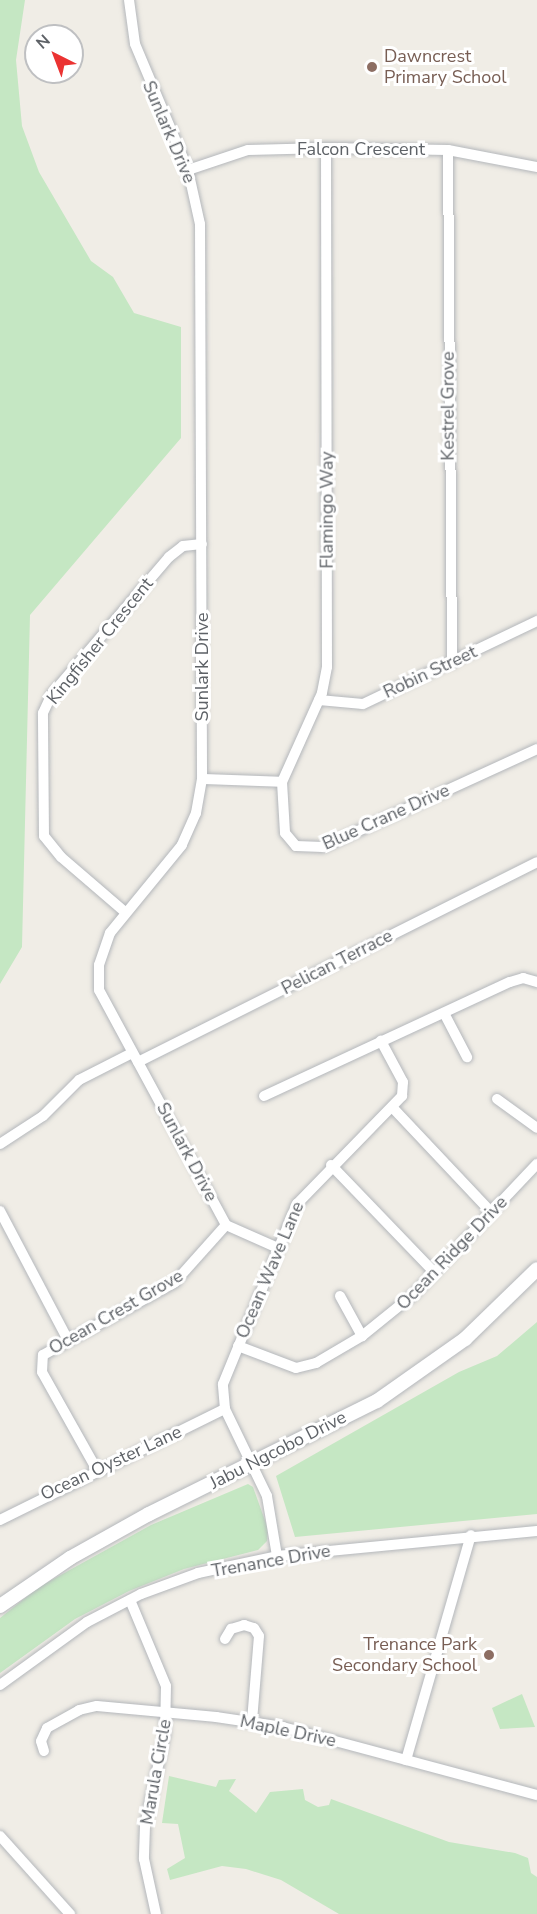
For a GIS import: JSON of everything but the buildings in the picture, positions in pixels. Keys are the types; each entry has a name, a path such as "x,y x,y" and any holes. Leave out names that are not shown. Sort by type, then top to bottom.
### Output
{"main road":[{"name":"Jabu Ngcobo Drive","path":"0,1606 70,1558 377,1401 423,1371 465,1339 537,1269"}],"street":[{"name":"Sunlark Drive","path":"129,0 135,44 147,81 188,170 198,207 201,245 202,779 196,813 182,845 125,912 104,945 98,977 107,1011 226,1225"},
{"name":"Falcon Crescent","path":"188,170 248,150 326,148 448,150 537,166"},
{"name":"Flamingo Way","path":"282,782 320,700 328,648 326,148"},
{"name":"Kestrel Grove","path":"448,150 452,663"},
{"name":"Kingfisher Crescent","path":"125,912 61,857 44,836 43,713 52,694 169,557 183,546 202,544"},
{"name":"Robin Street","path":"320,700 355,706 452,663 537,621"},
{"name":"Blue Crane Drive","path":"282,782 285,833 296,846 310,850 537,749"},
{"path":"202,779 282,782"},
{"name":"Pelican Terrace","path":"0,1144 43,1116 79,1080 135,1058 537,862"},
{"path":"264,1096 510,982 523,978 537,982"},
{"path":"444,1013 467,1057"},
{"name":"Ocean Wave Lane","path":"278,1556 274,1525 255,1464 225,1409 223,1384 278,1248 302,1196 402,1096 403,1082 381,1041"},
{"path":"497,1099 537,1128"},
{"path":"392,1107 491,1212"},
{"name":"Ocean Ridge Drive","path":"238,1346 296,1368 316,1363 362,1336 434,1272 537,1164"},
{"path":"331,1165 434,1272"},
{"path":"0,1211 67,1338"},
{"path":"226,1225 278,1248"},
{"name":"Ocean Crest Grove","path":"97,1470 40,1365 46,1351 175,1282 226,1225"},
{"path":"340,1296 362,1336"},
{"name":"Ocean Oyster Lane","path":"1,1515 225,1409"},
{"name":"Trenance Drive","path":"0,1685 54,1643 130,1600 198,1574 278,1556 471,1535 537,1531"},
{"path":"406,1760 471,1535"},
{"name":"Marula Circle","path":"130,1600 161,1666 168,1713 146,1826 144,1859 156,1914"},
{"path":"225,1639 231,1629 244,1625 254,1628 259,1636 252,1721"},
{"name":"Maple Drive","path":"44,1751 41,1741 47,1728 71,1712 97,1706 252,1721 537,1796"},
{"path":"0,1836 70,1914"}],"green space":[{"path":"0,0 25,0 16,60 22,126 39,172 91,261 113,277 134,313 181,327 181,438 30,615 22,947 0,984"},
{"path":"537,1322 537,1514 295,1537 276,1476 459,1372 497,1356"},
{"path":"248,1484 253,1487 268,1529 267,1541 258,1550 184,1569 129,1591 75,1619 0,1673 0,1618 39,1587 151,1525"},
{"path":"522,1694 535,1727 500,1729 492,1708"},
{"path":"169,1776 216,1787 219,1780 236,1779 229,1791 256,1813 270,1792 303,1789 305,1800 318,1807 329,1805 331,1799 449,1842 515,1853 528,1858 531,1873 537,1877 537,1914 339,1914 281,1880 246,1869 222,1866 170,1880 167,1869 185,1858 178,1824 162,1823"}],"place":[{"name":"Dawncrest Primary School","path":"372,67"},
{"name":"Trenance Park Secondary School","path":"489,1655"}]}
